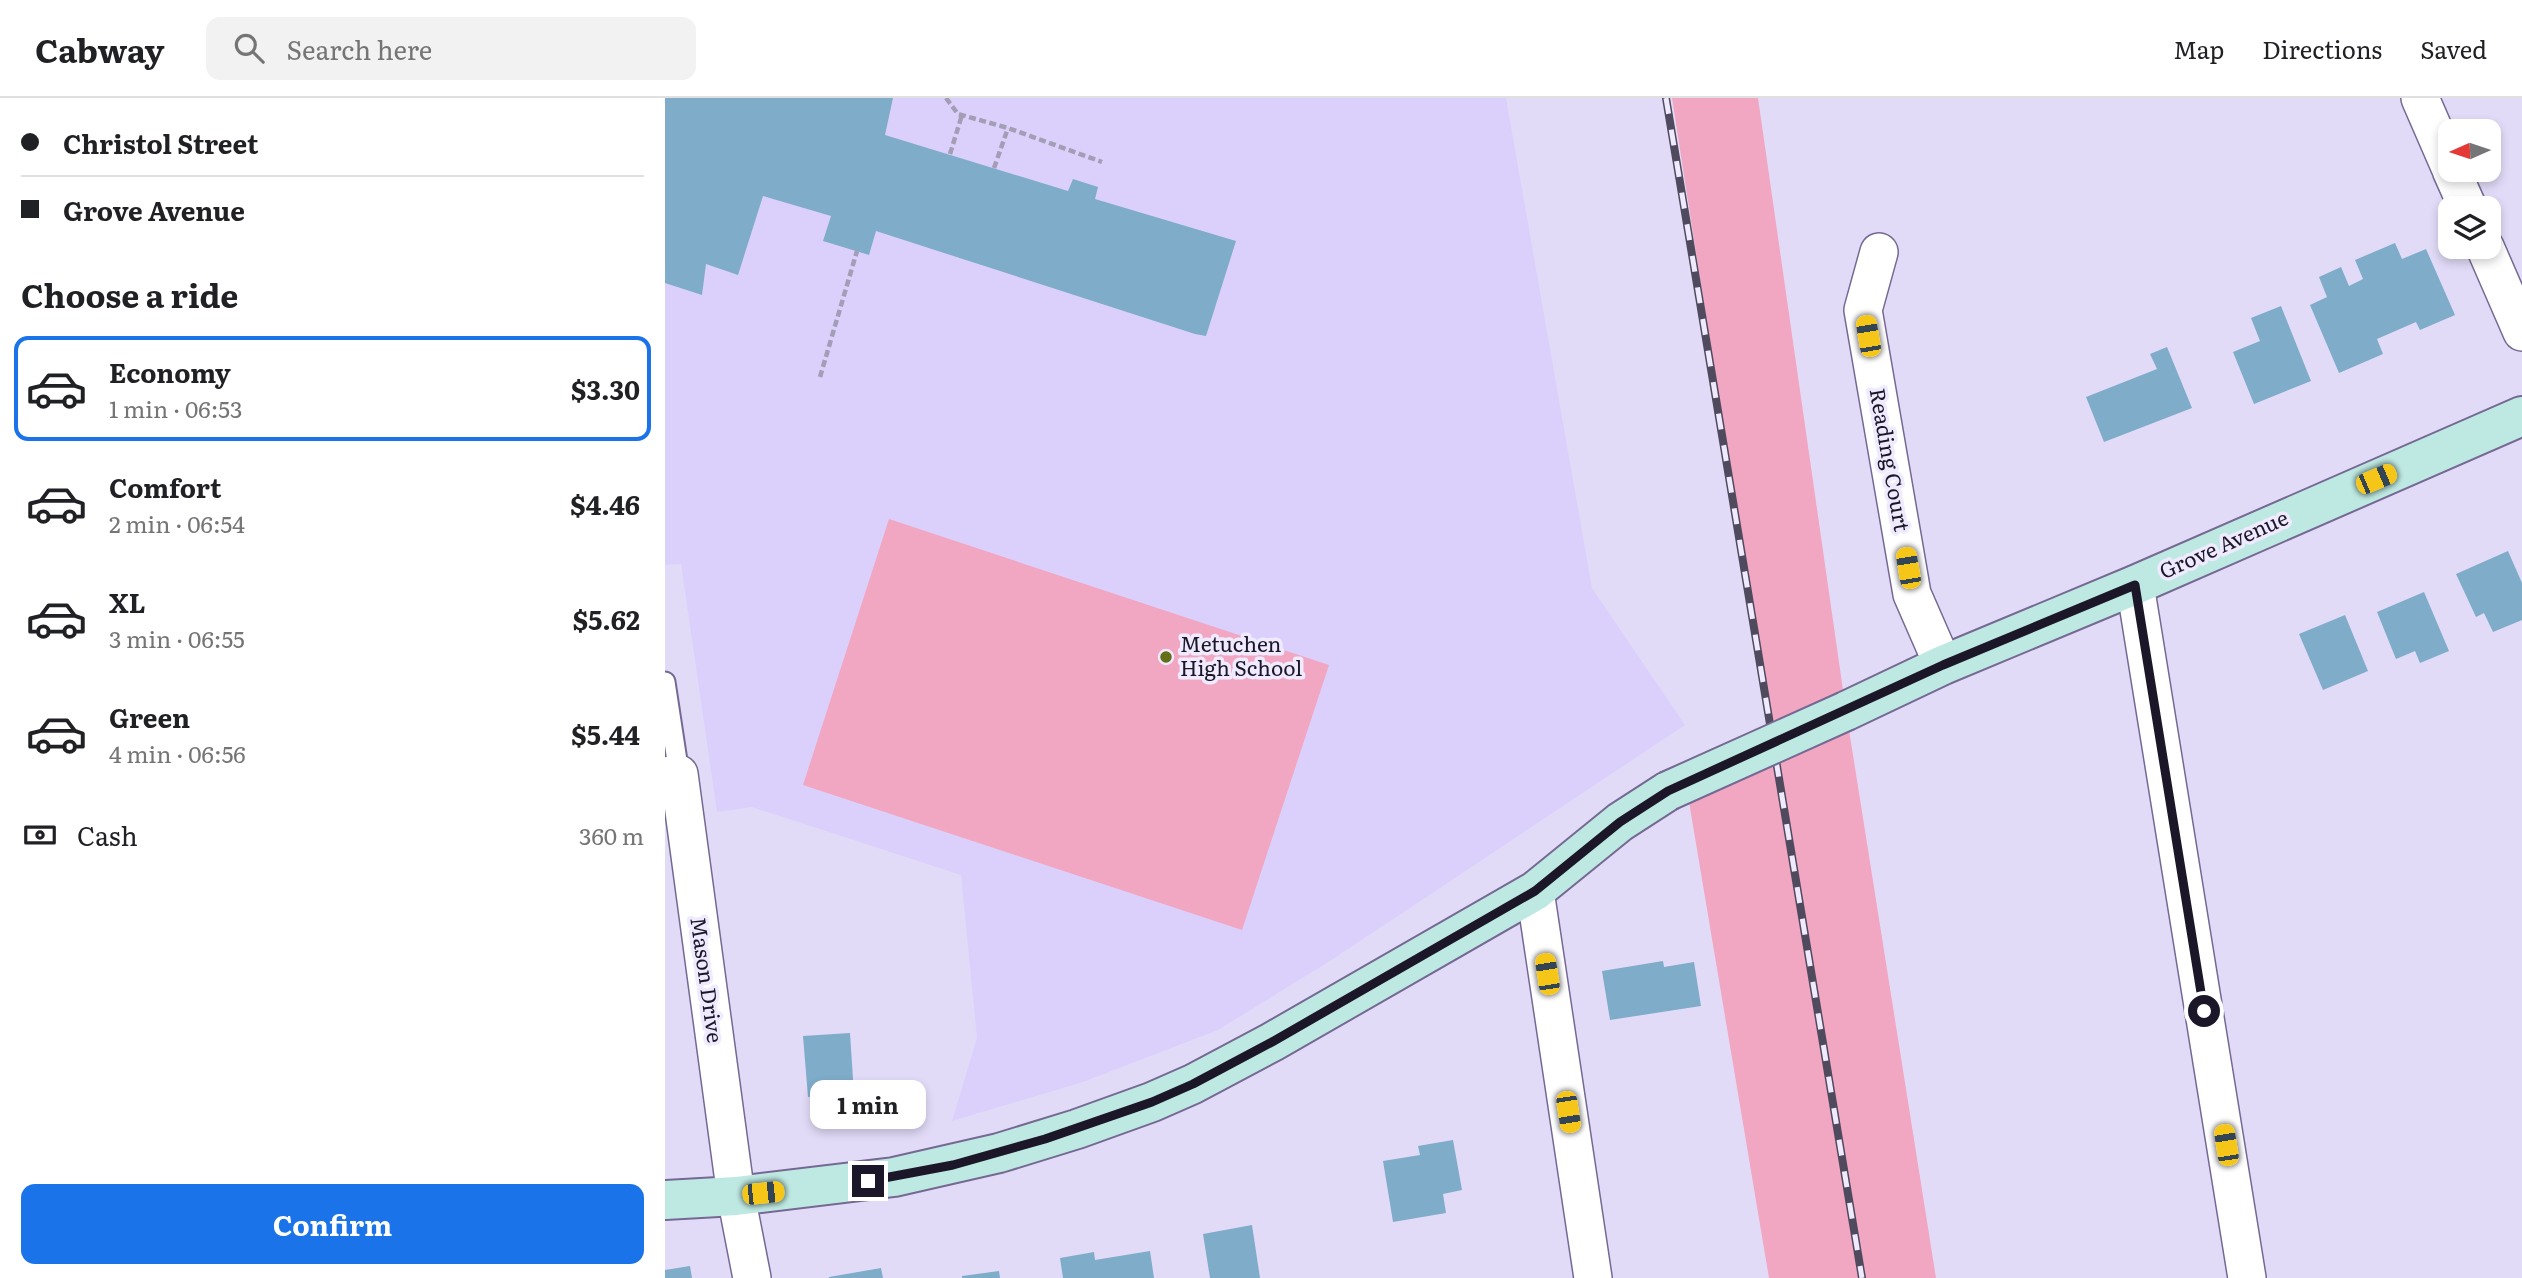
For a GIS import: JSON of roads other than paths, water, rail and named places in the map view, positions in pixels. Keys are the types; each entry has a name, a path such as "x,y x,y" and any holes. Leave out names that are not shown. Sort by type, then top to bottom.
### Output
{"street":[{"path":"2420,98 2438,139"},
{"name":"Reading Court","path":"1879,252 1863,310 1912,594 1943,665"},
{"path":"2490,259 2522,332"},
{"name":"Grove Avenue","path":"665,1200 736,1196 894,1177 953,1165 1056,1136 1152,1102 1193,1084 1272,1042 1535,891 1620,822 1668,791 1943,665 2135,585 2522,416"},
{"path":"2135,585 2247,1278"},
{"name":"Mason Drive","path":"672,775 736,1196 752,1278"},
{"path":"1535,891 1593,1278"}],"lane":[{"name":"Mason Drive","path":"665,682 672,775"}],"railway":[{"path":"1666,98 1862,1278"}],"place":[{"name":"Metuchen High School","path":"1166,657"}]}
